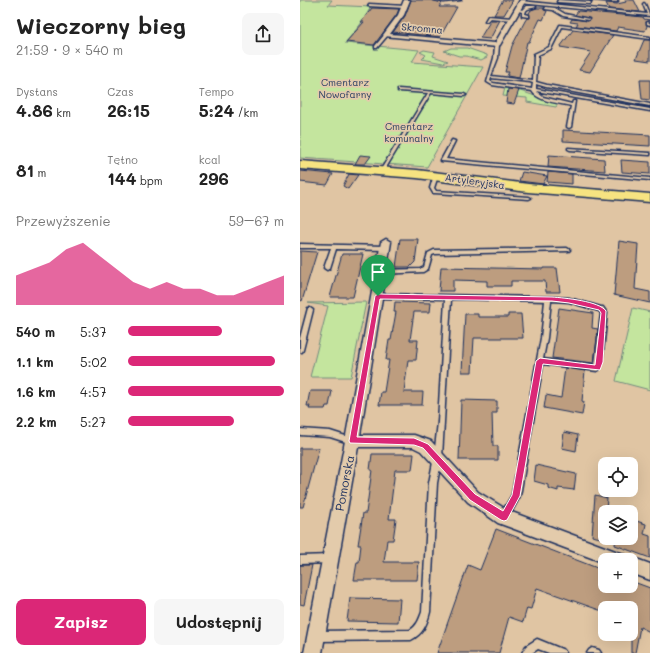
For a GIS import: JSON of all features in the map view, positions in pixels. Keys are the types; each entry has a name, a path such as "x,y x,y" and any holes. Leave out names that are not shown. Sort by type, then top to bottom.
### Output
{"main road":[{"name":"Artyleryjska","path":"300,165 436,176 528,188 650,198"}],"street":[{"name":"Skromna","path":"406,0 405,7 386,35 497,45"},
{"path":"497,45 512,19 520,10 522,1"},
{"name":"Pomorska","path":"313,653 386,245"},
{"path":"352,441 414,441 426,446 438,457 472,497 504,517 599,553"},
{"path":"638,568 650,572"}],"lane":[{"path":"435,0 460,0"},
{"path":"641,0 650,15"},
{"path":"522,1 650,15"},
{"path":"561,1 617,1"},
{"path":"588,8 591,1"},
{"path":"644,4 650,4"},
{"path":"369,5 405,7"},
{"path":"528,16 523,15 520,10 529,6 552,8 564,15 588,19"},
{"path":"486,20 489,17 512,19"},
{"path":"573,105 542,98 534,92 536,54 550,48 561,26 650,38"},
{"path":"376,47 386,35"},
{"path":"497,45 496,58 488,81 492,84 650,110"},
{"path":"490,77 535,82 650,105"},
{"path":"399,90 464,95"},
{"path":"382,171 430,92"},
{"path":"569,127 575,97"},
{"path":"453,142 443,160 650,179"},
{"path":"570,149 650,154"},
{"path":"436,176 432,188 436,192 529,198"},
{"path":"300,246 334,247 386,245"},
{"path":"328,268 334,247"},
{"path":"382,272 421,271 426,268 430,254 434,252 567,250"},
{"path":"378,296 569,300 601,309 604,313 599,362 597,368 540,361"},
{"path":"316,636 411,635 418,632 423,623 426,612 433,483 438,457 448,297"},
{"path":"504,517 516,496 540,361 548,299"},
{"path":"300,350 310,310"},
{"path":"300,432 330,434 352,441"},
{"path":"300,560 330,559"},
{"path":"527,653 529,649 537,644 560,653"}],"green space":[{"path":"300,0 332,0 328,5 371,7 360,25 345,43 419,50 412,62 483,67 427,167 300,158"},
{"path":"451,48 467,48 487,55 487,57 481,60 466,56 459,56 444,51"},
{"path":"424,50 435,52 433,56 448,61 443,63 422,59 426,55 420,52"},
{"path":"505,88 558,104 556,107 527,102 527,98 503,96"},
{"path":"366,302 351,377 310,377 328,306 308,303"},
{"path":"633,308 650,312 650,390 616,381"}],"building":[{"path":"411,0 433,0 442,3 439,7 457,7 440,37 393,32 405,16"},
{"path":"503,0 513,0 504,15 494,15"},
{"path":"625,0 634,0 640,12 609,9 606,3 617,4 626,2"},
{"path":"372,8 399,9 397,14 374,45 346,42 364,22 361,22"},
{"path":"544,8 544,10 547,11 543,20 540,19 529,42 527,42 519,78 507,76 509,72 505,72 512,46 525,21 527,18 530,18 529,13 531,10"},
{"path":"578,11 643,17 644,19 650,20 646,22 647,26 645,31 618,27 616,31 576,26 578,23 570,22 572,19 588,21 590,19 575,15"},
{"path":"491,20 500,20 490,39 480,38"},
{"path":"573,30 613,35 590,72 579,70 591,52 560,47"},
{"path":"644,40 650,40 650,61 636,59"},
{"path":"640,80 650,80 650,100 642,99"},
{"path":"508,89 519,90 514,104 506,103"},
{"path":"563,130 650,135 650,146 563,141"},
{"path":"360,155 371,156 365,164 355,164"},
{"path":"549,155 604,159 605,171 548,167"},
{"path":"621,160 650,162 650,174 622,172"},
{"path":"300,171 333,174 327,185 300,182"},
{"path":"522,172 547,176 543,184 519,181"},
{"path":"548,172 572,174 572,184 547,182"},
{"path":"349,174 358,175 348,189 343,186"},
{"path":"400,239 418,239 415,262 410,267 396,267"},
{"path":"619,241 638,244 635,289 650,292 650,303 614,295"},
{"path":"300,251 317,252 302,301 300,300"},
{"path":"342,254 363,254 353,297 330,297"},
{"path":"441,267 557,268 560,292 546,292 545,281 511,281 511,286 487,286 487,281 453,280 453,291 439,291"},
{"path":"395,302 431,303 430,312 414,312 410,340 418,340 416,360 408,360 404,392 423,392 422,405 379,405 381,392 384,392 389,360 386,360 396,312 394,312"},
{"path":"559,308 593,313 592,328 598,329 594,363 552,358"},
{"path":"465,314 478,314 478,317 508,317 508,314 521,314 523,338 474,338 472,372 462,372"},
{"path":"565,368 585,371 582,415 544,408 546,395 561,398"},
{"path":"310,391 332,391 329,406 326,406 325,409 309,409 310,406 307,406"},
{"path":"461,400 497,401 497,413 492,413 493,446 498,446 498,460 459,460"},
{"path":"564,432 578,435 576,451 562,448"},
{"path":"300,448 319,448 303,507 300,507"},
{"path":"372,454 414,454 412,470 395,470 389,519 396,519 393,540 387,540 384,562 419,562 417,580 354,580 357,562 359,562 361,545 358,545 363,513 366,513 372,470 370,470"},
{"path":"536,465 576,474 574,490 558,488 558,491 548,488 548,485 534,481"},
{"path":"595,495 598,497 607,498 606,505 598,505 598,537 592,536"},
{"path":"638,522 646,524 644,534 650,536 650,558 615,545 638,545"},
{"path":"496,529 598,568 598,593 638,593 638,584 650,588 650,632 640,627 638,637 638,601 598,601 598,610 537,588 531,609 527,608 523,622 509,617 499,653 437,653 468,565 480,570"},
{"path":"300,565 312,565 304,605 300,604"},
{"path":"350,598 400,599 398,622 347,621"},
{"path":"631,641 637,641 635,653 631,653"}],"route":[{"path":"378,296 569,300 601,309 604,313 599,362 597,368 540,361 516,496 504,517 472,497 438,457 426,446 414,441 352,441 378,296"}],"park label":[{"name":"Cmentarz Nowofarny","path":"345,88"},
{"name":"Cmentarz komunalny","path":"409,132"}]}
